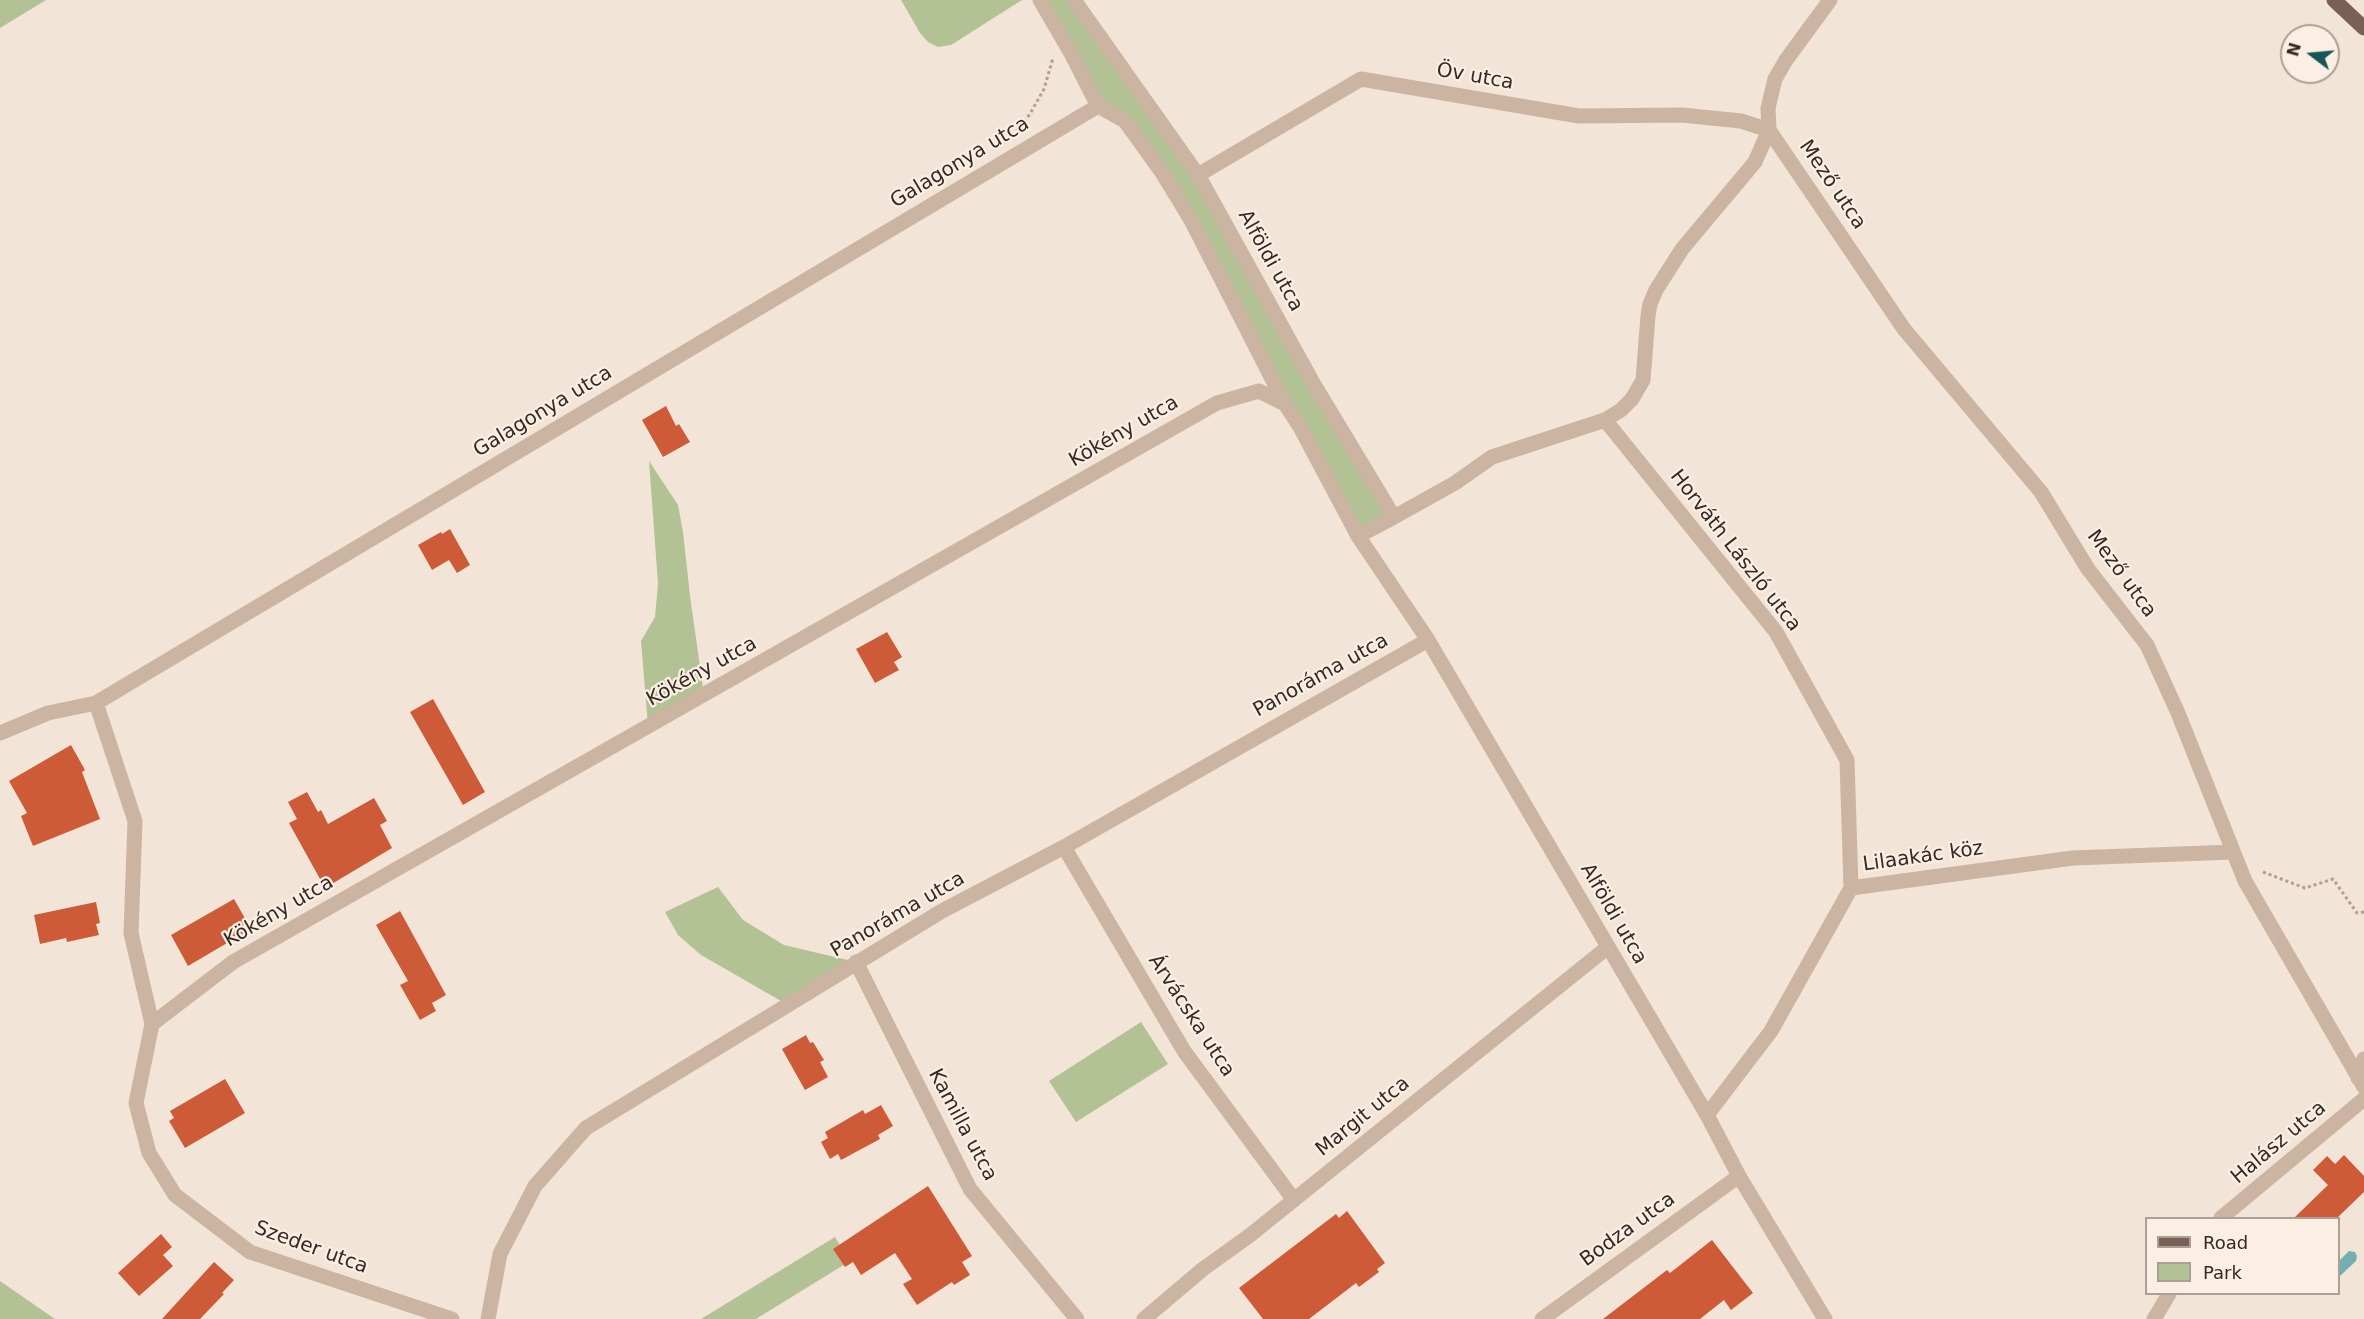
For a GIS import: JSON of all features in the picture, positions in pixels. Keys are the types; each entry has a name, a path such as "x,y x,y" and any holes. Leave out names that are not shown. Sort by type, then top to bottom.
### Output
{"main road":[{"path":"2334,0 2364,28"}],"street":[{"path":"1040,0 1098,106"},
{"name":"Alföldi utca","path":"1074,0 1198,175 1312,381 1394,517"},
{"path":"1358,536 1455,483 1492,457 1605,420 1621,410 1632,399 1643,380 1648,316 1656,290 1682,249 1755,162 1769,130 1768,108 1775,79 1786,60 1830,0"},
{"name":"Öv utca","path":"1198,175 1361,79 1579,116 1682,115 1741,121 1769,130"},
{"name":"Alföldi utca","path":"1098,106 1125,121 1161,171 1190,218 1284,404 1300,427 1358,536 1428,640 1707,1115 1739,1176 1825,1319"},
{"name":"Galagonya utca","path":"0,733 48,713 96,703 1098,106"},
{"name":"Mező utca","path":"1769,130 1904,329 2041,492 2088,569 2147,645 2178,714 2245,881 2361,1082"},
{"name":"Kökény utca","path":"152,1024 233,962 1217,403 1259,391 1284,404"},
{"name":"Horváth László utca","path":"1605,420 1776,632 1848,760 1851,888"},
{"name":"Panoráma utca","path":"488,1319 500,1254 535,1186 586,1128 942,911 1064,847 1428,640"},
{"name":"Szeder utca","path":"96,703 135,821 131,933 152,1024 136,1103 149,1153 175,1195 249,1252 452,1319"},
{"name":"Árvácska utca","path":"1064,847 1184,1051 1294,1200"},
{"name":"Lilaakác köz","path":"1707,1115 1771,1031 1851,888 2073,858 2233,852"},
{"name":"Margit utca","path":"1144,1319 1203,1269 1294,1200 1608,947"},
{"name":"Kamilla utca","path":"856,962 970,1189 1077,1319"},
{"path":"2361,1082 2364,1059"},
{"name":"Halász utca","path":"2222,1217 2364,1099"},
{"name":"Bodza utca","path":"1542,1319 1739,1176"},
{"path":"2154,1319 2168,1295"}],"path":[{"path":"1009,140 1030,114 1044,89 1054,62 1053,51"},
{"path":"2263,872 2305,888 2333,879 2357,913 2364,912"}],"green space":[{"path":"0,0 46,0 0,28"},
{"path":"901,0 1022,0 951,45 938,47 928,42 920,33"},
{"path":"1040,0 1074,0 1198,175 1394,517 1358,536 1254,344 1125,121 1098,106"},
{"path":"649,461 678,505 704,695 648,726 641,641 655,617 658,584"},
{"path":"718,887 743,920 784,945 856,962 788,1005 701,955 678,935 665,912"},
{"path":"1141,1022 1168,1064 1076,1122 1049,1081"},
{"path":"835,1237 850,1261 756,1319 701,1319"},
{"path":"0,1281 55,1319 0,1319"}],"water":[{"path":"2349,1251 2355,1252 2357,1256 2356,1261 2340,1276 2340,1260"}],"building":[{"path":"666,406 676,426 679,424 690,442 663,457 642,420"},
{"path":"450,529 470,565 457,573 449,560 432,570 418,545"},
{"path":"887,632 902,657 894,662 899,670 875,683 856,649"},
{"path":"433,699 485,792 463,805 410,712"},
{"path":"71,745 85,770 82,772 100,819 33,846 21,816 27,813 9,781"},
{"path":"307,792 318,812 321,810 328,824 374,798 387,821 380,825 392,848 325,888 289,823 297,819 288,802"},
{"path":"234,899 251,929 188,966 171,935"},
{"path":"96,902 100,923 96,924 99,935 67,942 66,938 40,944 34,915"},
{"path":"400,911 446,995 432,1003 436,1011 420,1020 400,985 408,981 376,925"},
{"path":"806,1035 824,1060 820,1062 828,1077 805,1090 782,1049"},
{"path":"225,1079 245,1113 185,1148 169,1121 174,1118 170,1111"},
{"path":"881,1105 893,1126 878,1135 880,1139 841,1160 838,1154 830,1159 821,1142 828,1138 825,1132 863,1110 865,1114"},
{"path":"2344,1155 2364,1176 2364,1192 2338,1217 2295,1217 2328,1185 2313,1170 2327,1156 2335,1164"},
{"path":"928,1186 972,1256 962,1262 970,1275 954,1285 952,1282 917,1305 903,1284 912,1279 895,1253 861,1275 853,1262 845,1267 833,1249"},
{"path":"1347,1211 1385,1263 1377,1269 1379,1272 1359,1287 1356,1283 1309,1319 1263,1319 1239,1288 1336,1214 1339,1218"},
{"path":"161,1234 172,1247 163,1255 173,1266 139,1296 118,1273"},
{"path":"1712,1240 1753,1293 1731,1310 1724,1300 1700,1319 1603,1319 1667,1270 1670,1273"},
{"path":"214,1262 234,1280 222,1293 224,1294 200,1319 162,1319"}]}
